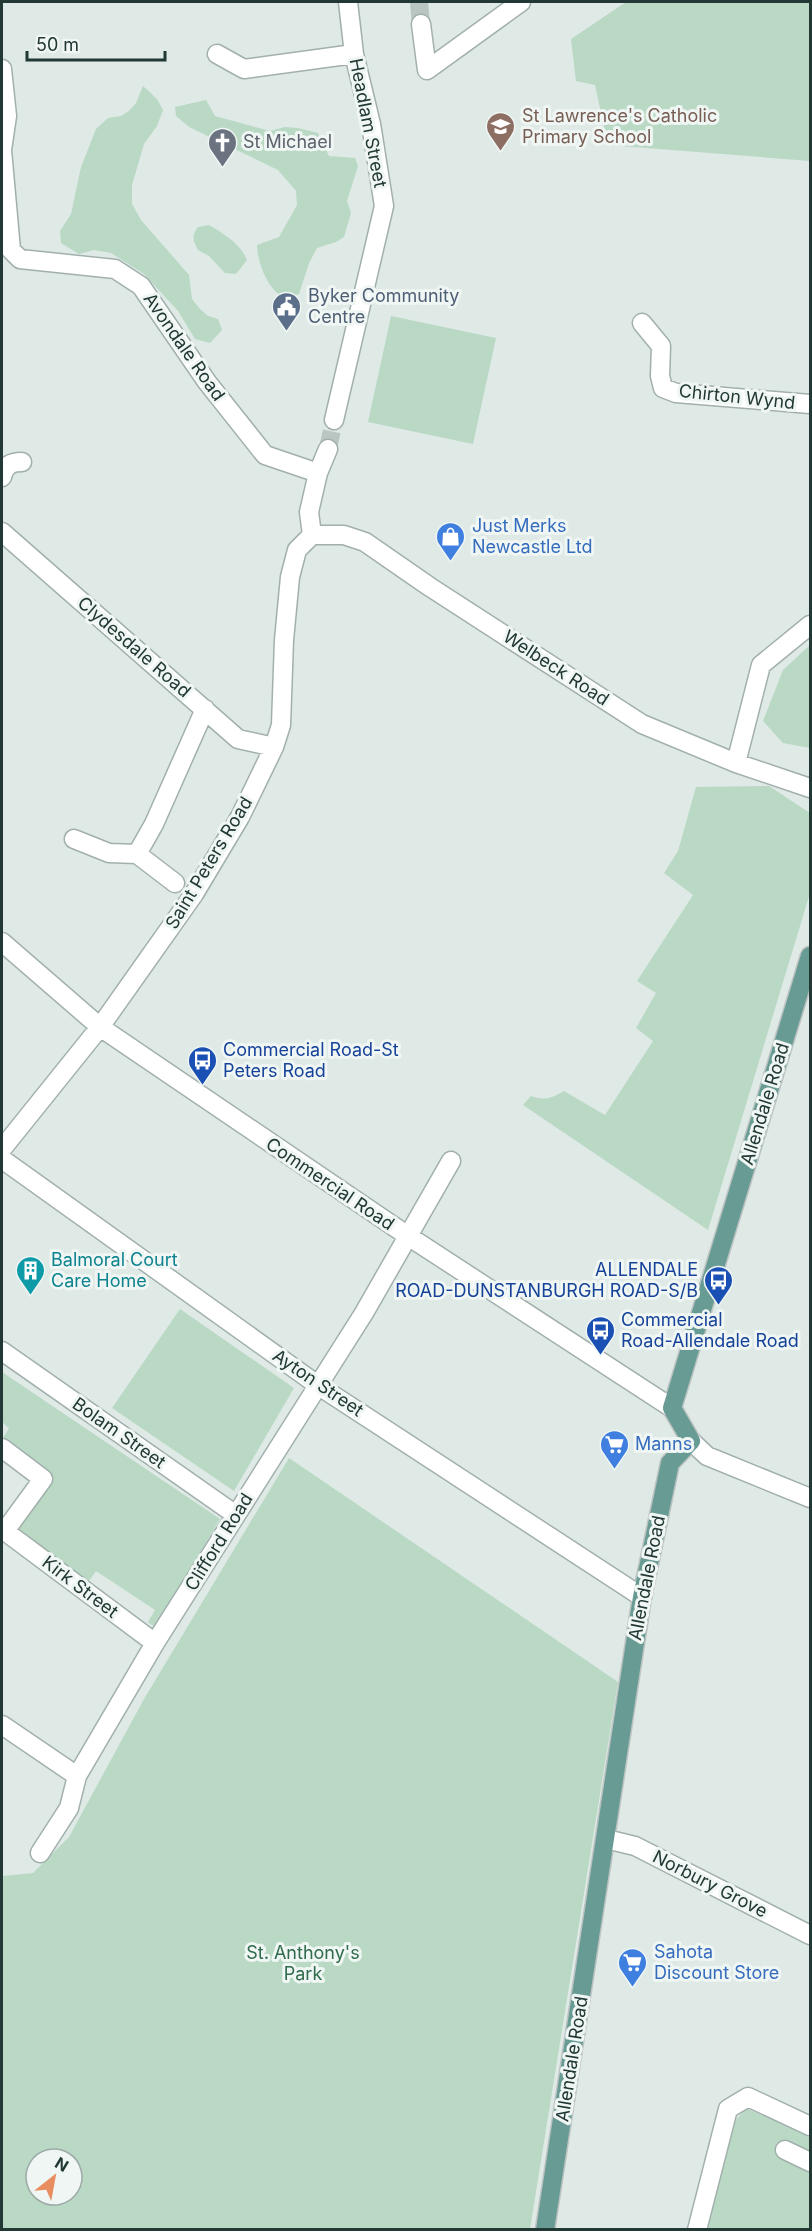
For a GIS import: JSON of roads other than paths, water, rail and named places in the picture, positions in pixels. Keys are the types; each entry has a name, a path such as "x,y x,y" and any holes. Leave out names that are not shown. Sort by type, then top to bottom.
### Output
{"main road":[{"name":"Allendale Road","path":"672,1408 810,956"},
{"path":"672,1408 691,1441"},
{"name":"Allendale Road","path":"545,2229 642,1597 670,1463 691,1441"}],"street":[{"name":"Headlam Street","path":"334,420 384,206 371,124 354,54 348,2"},
{"path":"421,24 427,70 521,2"},
{"path":"217,54 244,69 354,54"},
{"name":"Avondale Road","path":"2,69 7,116 2,150 11,250 20,259 115,269 141,286 207,382 265,455 318,473"},
{"name":"Chirton Wynd","path":"642,323 661,346 660,376 663,388 676,393 810,404"},
{"path":"312,535 309,512 318,473 328,449"},
{"path":"2,477 4,469 12,462 22,462"},
{"name":"Clydesdale Road","path":"2,532 238,739 274,747"},
{"name":"Welbeck Road","path":"312,535 344,534 365,542 430,587 642,724 736,763 810,788"},
{"name":"Saint Peters Road","path":"2,1149 100,1027 212,866 240,817 274,747 281,725 284,640 290,577 297,550 312,535"},
{"path":"736,763 761,665 810,625"},
{"path":"137,854 154,824 205,709"},
{"path":"74,839 109,853 137,854 175,883"},
{"name":"Commercial Road","path":"2,942 100,1027 408,1236 672,1408"},
{"name":"Ayton Street","path":"2,1159 319,1386 642,1597"},
{"name":"Clifford Road","path":"40,1853 69,1808 77,1776 155,1643 364,1313 451,1161"},
{"name":"Bolam Street","path":"2,1351 236,1515"},
{"path":"691,1441 707,1456 810,1498"},
{"name":"Kirk Street","path":"2,1448 43,1479 3,1530 155,1643"},
{"path":"2,1725 77,1776"},
{"name":"Norbury Grove","path":"606,1839 635,1846 810,1935"},
{"path":"697,2229 728,2109 748,2097 810,2126"},
{"path":"785,2150 810,2162"}],"tunnel":[{"path":"419,2 421,24"},
{"path":"328,449 334,420"}],"place":[{"name":"St Lawrence's Catholic Primary School","path":"501,152"},
{"name":"St Michael","path":"222,168"},
{"name":"Byker Community Centre","path":"287,332"},
{"name":"Just Merks Newcastle Ltd","path":"451,562"},
{"name":"Commercial Road-St Peters Road","path":"202,1086"},
{"name":"Balmoral Court Care Home","path":"30,1296"},
{"name":"ALLENDALE ROAD-DUNSTANBURGH ROAD-S/B","path":"719,1306"},
{"name":"Commercial Road-Allendale Road","path":"600,1356"},
{"name":"Manns","path":"614,1470"},
{"name":"Sahota Discount Store","path":"633,1988"}],"park label":[{"name":"St. Anthony's Park","path":"303,1963"}]}
